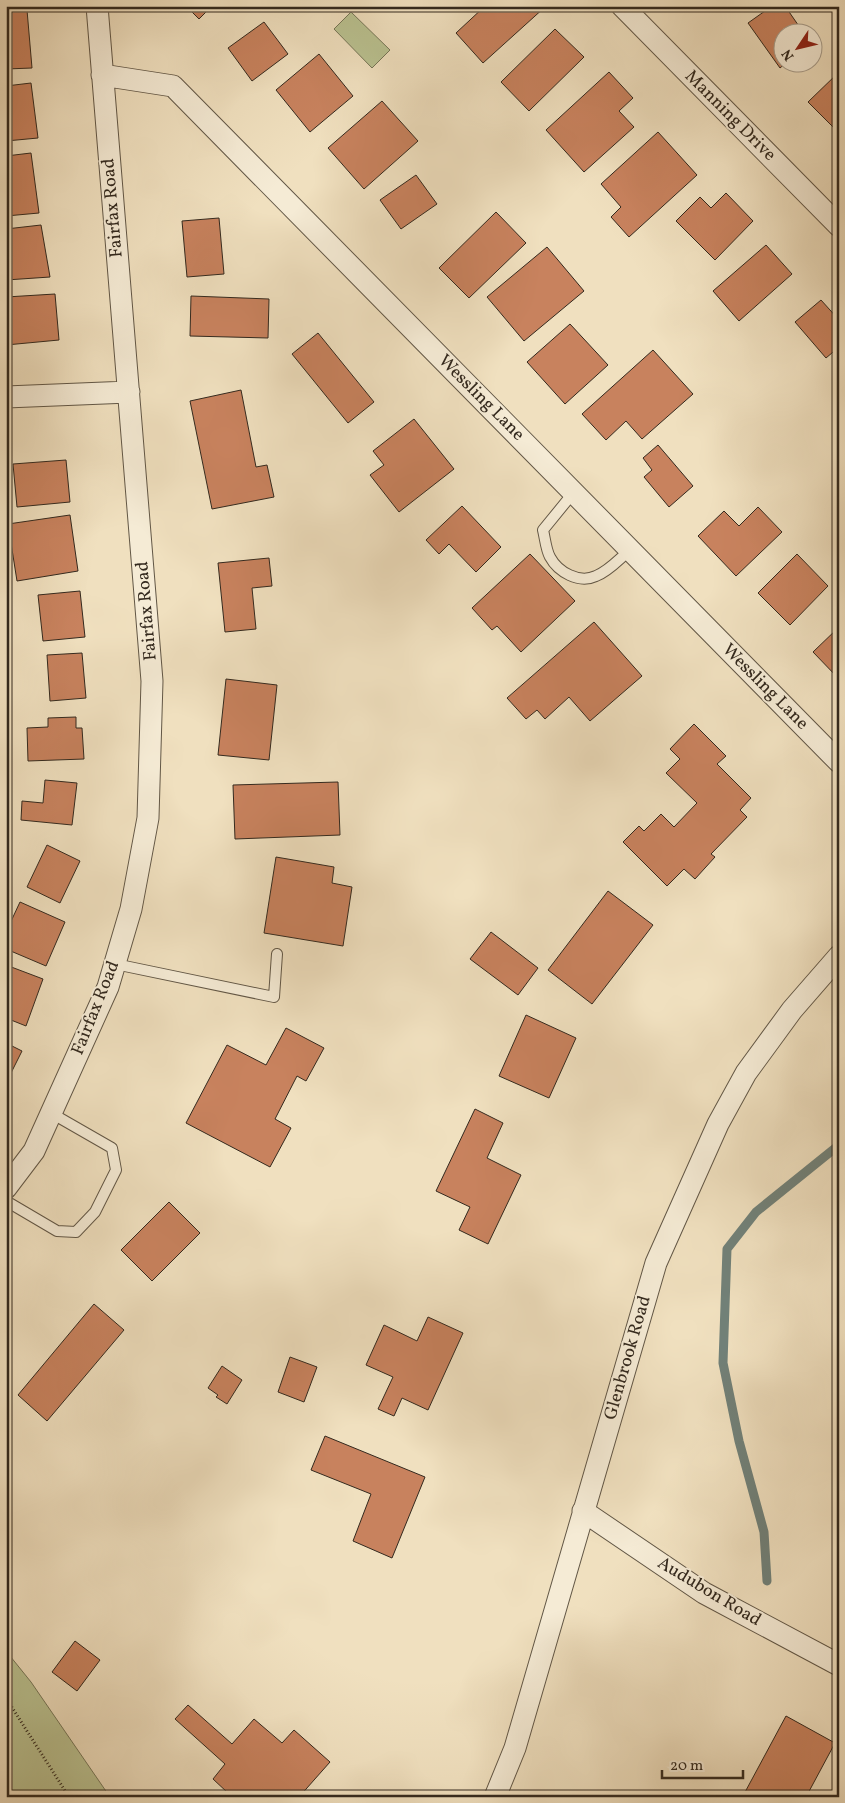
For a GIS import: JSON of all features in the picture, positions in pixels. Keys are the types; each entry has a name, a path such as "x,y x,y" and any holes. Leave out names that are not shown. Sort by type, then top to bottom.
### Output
{"street":[{"name":"Fairfax Road","path":"6,1188 34,1151 108,987 131,909 148,818 152,681 97,6"},
{"name":"Manning Drive","path":"622,6 839,226"},
{"name":"Wessling Lane","path":"102,75 173,86 839,762"},
{"path":"6,397 128,392"},
{"name":"Glenbrook Road","path":"496,1797 514,1748 656,1263 718,1124 746,1073 792,1010 839,956"},
{"name":"Audubon Road","path":"584,1511 704,1593 839,1665"}],"lane":[{"path":"574,492 543,530 549,556 561,570 574,578 594,578 606,571 630,550"},
{"path":"115,964 274,998 277,954"},
{"path":"6,1201 57,1231 76,1232 95,1212 116,1170 112,1148 51,1113"}],"path":[{"path":"6,1698 69,1797"}],"green space":[{"path":"351,12 390,50 372,68 334,29"},
{"path":"6,1651 31,1682 110,1797 6,1797"}],"building":[{"path":"186,6 212,6 199,19"},
{"path":"485,6 545,7 483,63 456,33"},
{"path":"772,6 785,6 796,22 772,22 772,57 748,23"},
{"path":"27,10 32,68 6,69 6,12"},
{"path":"264,22 288,54 252,81 228,48"},
{"path":"555,29 584,57 529,111 501,82"},
{"path":"319,54 353,96 310,132 276,90"},
{"path":"609,72 633,98 619,111 634,127 584,172 546,130"},
{"path":"839,72 839,129 837,131 808,102"},
{"path":"31,83 38,138 6,141 6,86"},
{"path":"382,101 418,141 364,189 328,148"},
{"path":"658,132 697,175 629,237 611,217 621,207 601,184"},
{"path":"31,153 39,213 6,216 6,156"},
{"path":"416,175 437,204 401,229 380,200"},
{"path":"726,193 753,221 715,260 676,221 700,197 711,208"},
{"path":"496,212 526,243 469,298 439,268"},
{"path":"219,218 224,274 187,277 182,221"},
{"path":"41,225 50,277 6,280 6,229"},
{"path":"766,245 792,274 739,321 713,291"},
{"path":"547,247 584,291 524,341 487,297"},
{"path":"55,294 59,340 6,345 6,297"},
{"path":"191,296 269,299 268,338 190,336"},
{"path":"821,300 839,320 839,347 826,358 795,322"},
{"path":"570,324 608,365 565,404 527,362"},
{"path":"318,333 374,402 348,423 292,354"},
{"path":"653,350 693,394 642,439 626,421 606,440 582,414"},
{"path":"241,390 256,467 267,465 274,497 212,509 190,401"},
{"path":"414,419 454,469 399,512 370,475 384,465 373,451"},
{"path":"658,445 693,486 669,507 644,477 652,470 643,458"},
{"path":"66,460 70,502 17,507 13,464"},
{"path":"462,506 501,547 476,572 449,544 439,554 426,540"},
{"path":"758,507 782,532 736,576 698,536 724,511 739,526"},
{"path":"70,515 78,571 17,581 8,524"},
{"path":"530,554 575,601 521,652 497,626 492,630 472,608"},
{"path":"797,554 828,586 790,625 758,593"},
{"path":"269,558 272,586 252,588 256,629 225,632 218,563"},
{"path":"80,591 85,637 43,641 38,595"},
{"path":"594,622 642,676 590,721 569,697 545,719 537,710 526,719 507,698"},
{"path":"839,627 839,679 813,652"},
{"path":"82,653 86,698 50,701 47,655"},
{"path":"226,679 277,685 269,760 218,755"},
{"path":"76,717 76,728 82,728 84,759 28,761 27,728 48,727 48,718"},
{"path":"694,724 726,756 717,764 751,798 740,810 747,817 711,854 715,857 695,879 684,869 667,886 623,842 639,826 644,831 661,814 674,827 697,803 666,773 680,759 670,749"},
{"path":"45,780 77,783 72,825 21,820 22,801 43,803"},
{"path":"338,782 340,835 235,839 233,785"},
{"path":"47,845 80,861 60,903 27,887"},
{"path":"276,857 334,867 332,883 352,887 343,946 264,933"},
{"path":"608,891 653,925 592,1004 548,970"},
{"path":"20,902 65,922 46,966 6,949 6,932"},
{"path":"491,932 538,968 518,995 470,959"},
{"path":"6,965 43,979 26,1026 6,1018"},
{"path":"526,1015 576,1038 549,1098 499,1076"},
{"path":"286,1028 324,1048 306,1081 297,1076 275,1119 291,1128 270,1167 186,1123 227,1045 266,1065"},
{"path":"6,1043 22,1051 6,1083"},
{"path":"475,1109 503,1123 487,1158 521,1175 488,1244 459,1230 470,1207 436,1191"},
{"path":"169,1202 200,1233 152,1281 121,1250"},
{"path":"94,1304 124,1330 47,1421 18,1395"},
{"path":"428,1317 463,1333 428,1410 402,1398 394,1416 378,1409 393,1377 366,1365 384,1325 417,1341"},
{"path":"290,1357 317,1367 304,1402 278,1392"},
{"path":"222,1366 242,1380 227,1404 216,1397 218,1395 208,1388"},
{"path":"325,1436 425,1477 392,1558 353,1541 371,1494 311,1470"},
{"path":"75,1641 100,1660 77,1691 52,1672"},
{"path":"188,1705 232,1744 254,1719 282,1743 294,1730 330,1762 299,1797 225,1797 228,1793 213,1779 225,1764 175,1719"},
{"path":"786,1716 835,1743 806,1797 750,1797 744,1794"}],"waterway":[{"path":"767,1581 764,1532 739,1441 723,1363 727,1249 756,1212 839,1145"}]}
